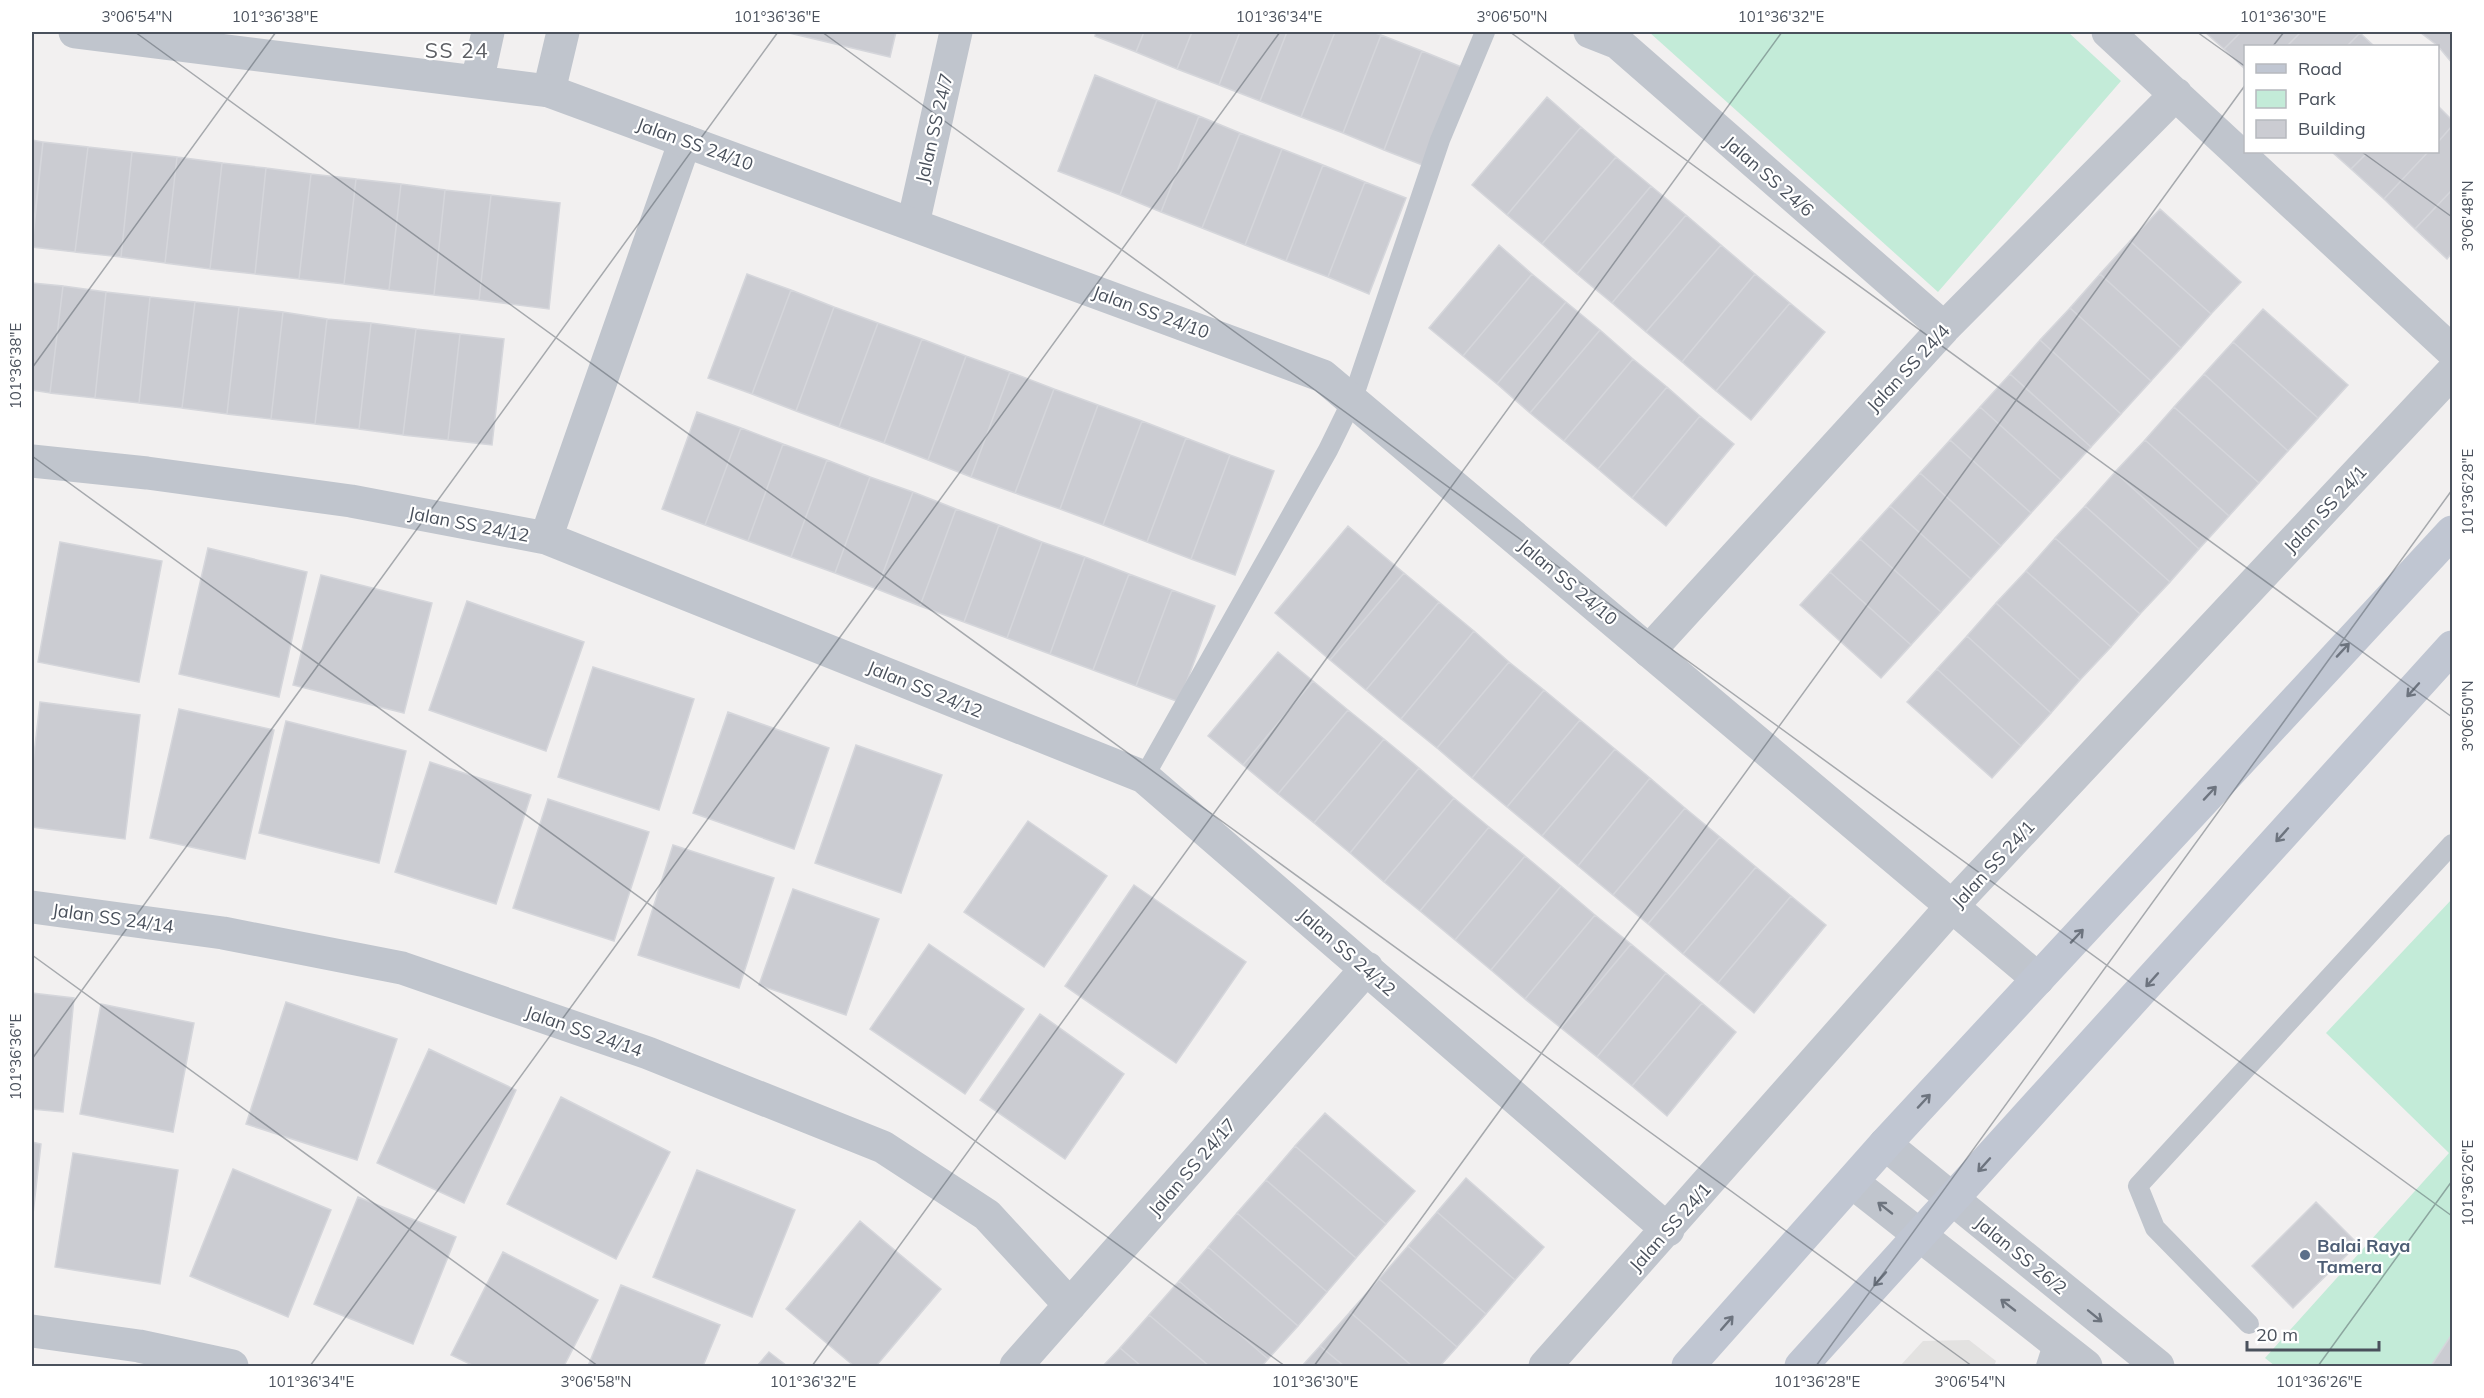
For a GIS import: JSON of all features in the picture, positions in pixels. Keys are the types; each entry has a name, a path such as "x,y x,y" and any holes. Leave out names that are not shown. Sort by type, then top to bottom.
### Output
{"main road":[{"path":"1688,1366 1885,1144 2452,531"},
{"path":"1801,1366 2452,647"}],"street":[{"name":"Jalan SS 24/10","path":"75,32 549,91 1323,376 2038,979"},
{"path":"477,82 488,32"},
{"path":"549,91 563,32"},
{"name":"Jalan SS 24/7","path":"913,224 956,32"},
{"name":"Jalan SS 24/6","path":"1590,32 1618,43 1944,328"},
{"path":"2108,32 2452,351"},
{"name":"Jalan SS 24/4","path":"1649,651 1944,328 2176,94"},
{"path":"546,538 685,141"},
{"name":"Jalan SS 24/1","path":"1545,1366 1668,1230 1952,906 2452,372"},
{"name":"Jalan SS 24/12","path":"32,461 147,473 351,501 546,538 1144,777 1668,1230"},
{"name":"Jalan SS 24/14","path":"32,908 223,933 402,968 648,1053 883,1147 987,1215 1070,1305"},
{"name":"Jalan SS 24/17","path":"1016,1366 1367,968"},
{"name":"Jalan SS 26/2","path":"1885,1144 2158,1366"},
{"path":"1851,1182 1919,1235 2050,1354 2086,1366"},
{"path":"32,1331 139,1346 231,1366"}],"lane":[{"path":"1144,777 1328,450 1352,401 1440,140 1485,32"},
{"path":"2249,1324 2155,1228 2138,1186 2452,844"}],"shaded area":[{"path":"1969,1340 1996,1361 1994,1366 1900,1366 1923,1341"}],"green space":[{"path":"1649,32 2068,32 2121,81 1938,292"},
{"path":"2452,899 2452,1366 2275,1366 2265,1358 2449,1153 2326,1033"}],"building":[{"path":"785,32 896,32 890,57"},
{"path":"1096,32 1144,32 1136,52 1095,36"},
{"path":"1144,32 1192,32 1177,69 1136,52"},
{"path":"1192,32 1240,32 1219,85 1177,69"},
{"path":"1240,32 1287,32 1260,101 1219,85"},
{"path":"1287,32 1335,32 1301,117 1260,101"},
{"path":"1335,32 1372,32 1381,35 1343,133 1301,117"},
{"path":"2205,32 2241,32 2224,49"},
{"path":"2241,32 2301,32 2288,45 2244,45 2244,68 2224,49"},
{"path":"2301,32 2360,33 2348,45 2288,45"},
{"path":"2452,32 2452,63 2439,45 2421,33"},
{"path":"2360,33 2373,45 2348,45"},
{"path":"1381,35 1422,51 1384,150 1343,133"},
{"path":"1422,51 1464,68 1425,166 1384,150"},
{"path":"1095,75 1157,100 1120,195 1058,171"},
{"path":"1547,97 1581,127 1507,215 1472,185"},
{"path":"1157,100 1199,116 1161,212 1120,195"},
{"path":"2439,107 2452,120 2452,126 2439,141"},
{"path":"1199,116 1240,133 1202,228 1161,212"},
{"path":"2452,126 2452,190 2415,229 2384,199 2427,153 2439,153 2439,141"},
{"path":"1581,127 1616,157 1542,244 1507,215"},
{"path":"1240,133 1282,149 1245,245 1202,228"},
{"path":"32,140 43,142 32,239"},
{"path":"43,142 88,147 75,252 32,247"},
{"path":"88,147 132,152 121,257 75,252"},
{"path":"1282,149 1323,165 1286,261 1245,245"},
{"path":"132,152 177,157 165,263 121,257"},
{"path":"2333,153 2367,153 2351,169"},
{"path":"2367,153 2427,153 2384,199 2351,169"},
{"path":"177,157 222,163 210,269 165,263"},
{"path":"1616,157 1651,186 1577,274 1542,244"},
{"path":"222,163 266,168 255,274 210,269"},
{"path":"1323,165 1365,182 1328,277 1286,261"},
{"path":"266,168 311,174 299,279 255,274"},
{"path":"311,174 356,179 344,284 299,279"},
{"path":"356,179 401,184 389,290 344,284"},
{"path":"1365,182 1406,198 1369,294 1328,277"},
{"path":"401,184 445,190 434,295 389,290"},
{"path":"1651,186 1686,215 1612,303 1577,274"},
{"path":"445,190 491,195 479,300 434,295"},
{"path":"2452,190 2452,253 2447,259 2415,229"},
{"path":"491,195 560,203 549,309 479,300"},
{"path":"2160,209 2241,282 2211,314 2130,241"},
{"path":"1686,215 1721,245 1646,332 1612,303"},
{"path":"2130,241 2211,314 2181,348 2100,274"},
{"path":"1499,245 1532,274 1463,356 1429,328"},
{"path":"1721,245 1755,274 1682,362 1646,332"},
{"path":"747,274 791,290 752,394 708,378"},
{"path":"1532,274 1566,302 1497,384 1463,356"},
{"path":"1755,274 1790,303 1716,391 1682,362"},
{"path":"2100,274 2181,348 2151,381 2070,308"},
{"path":"32,283 63,286 50,393 32,390"},
{"path":"63,286 106,292 95,398 50,393"},
{"path":"791,290 834,307 796,411 752,394"},
{"path":"106,292 150,297 139,403 95,398"},
{"path":"150,297 195,302 182,408 139,403"},
{"path":"195,302 239,307 227,414 182,408"},
{"path":"1566,302 1600,330 1530,413 1497,384"},
{"path":"1790,303 1825,332 1751,420 1716,391"},
{"path":"239,307 283,312 271,419 227,414"},
{"path":"834,307 878,323 839,427 796,411"},
{"path":"2070,308 2151,381 2121,414 2040,340"},
{"path":"2263,309 2348,385 2318,418 2233,342"},
{"path":"283,312 327,319 315,424 271,419"},
{"path":"327,319 371,323 359,429 315,424"},
{"path":"371,323 416,329 403,435 359,429"},
{"path":"878,323 922,339 884,443 839,427"},
{"path":"416,329 460,334 448,440 403,435"},
{"path":"1600,330 1633,359 1564,441 1530,413"},
{"path":"460,334 504,339 492,445 448,440"},
{"path":"922,339 966,356 928,460 884,443"},
{"path":"2040,340 2121,414 2091,447 2010,374"},
{"path":"2233,342 2318,418 2288,451 2204,374"},
{"path":"966,356 1010,372 971,477 928,460"},
{"path":"1633,359 1667,387 1598,469 1564,441"},
{"path":"1010,372 1054,389 1015,493 971,477"},
{"path":"2010,374 2091,447 2061,480 1980,407"},
{"path":"2204,374 2288,451 2259,483 2174,407"},
{"path":"1667,387 1700,416 1632,498 1598,469"},
{"path":"1054,389 1098,405 1060,509 1015,493"},
{"path":"1098,405 1142,421 1103,525 1060,509"},
{"path":"1980,407 2061,480 2031,513 1950,440"},
{"path":"2174,407 2259,483 2229,516 2145,440"},
{"path":"697,412 741,428 705,525 662,509"},
{"path":"1700,416 1734,444 1666,526 1632,498"},
{"path":"1142,421 1186,438 1147,542 1103,525"},
{"path":"741,428 783,444 748,541 705,525"},
{"path":"1186,438 1230,455 1191,559 1147,542"},
{"path":"1950,440 2031,513 2001,546 1920,473"},
{"path":"2145,440 2229,516 2199,549 2115,472"},
{"path":"783,444 827,460 791,557 748,541"},
{"path":"1230,455 1274,471 1235,575 1191,559"},
{"path":"827,460 870,477 835,573 791,557"},
{"path":"2115,472 2199,549 2170,582 2085,506"},
{"path":"1920,473 2001,546 1971,579 1890,506"},
{"path":"870,477 913,492 877,589 835,573"},
{"path":"913,492 956,509 920,606 877,589"},
{"path":"1890,506 1971,579 1941,612 1860,539"},
{"path":"2085,506 2170,582 2140,614 2055,538"},
{"path":"956,509 999,525 964,622 920,606"},
{"path":"999,525 1042,542 1007,638 964,622"},
{"path":"1348,526 1404,573 1330,660 1275,613"},
{"path":"2055,538 2140,614 2111,647 2026,571"},
{"path":"1860,539 1941,612 1911,645 1830,572"},
{"path":"60,542 162,561 139,682 38,662"},
{"path":"1042,542 1085,557 1050,654 1007,638"},
{"path":"208,548 307,572 279,697 179,674"},
{"path":"1085,557 1129,574 1093,670 1050,654"},
{"path":"2026,571 2111,647 2080,680 1996,603"},
{"path":"1830,572 1911,645 1881,678 1800,605"},
{"path":"1404,573 1439,602 1366,690 1330,660"},
{"path":"1129,574 1172,590 1136,686 1093,670"},
{"path":"321,575 432,603 404,713 293,685"},
{"path":"1172,590 1215,606 1179,702 1136,686"},
{"path":"467,601 584,642 546,751 429,710"},
{"path":"1439,602 1474,631 1401,719 1366,690"},
{"path":"1996,603 2080,680 2051,713 1967,636"},
{"path":"1474,631 1509,662 1437,748 1401,719"},
{"path":"1967,636 2051,713 2021,746 1937,669"},
{"path":"1278,652 1313,681 1243,765 1208,736"},
{"path":"1509,662 1544,690 1472,778 1437,748"},
{"path":"593,667 694,699 659,810 558,777"},
{"path":"1937,669 2021,746 1992,778 1907,702"},
{"path":"1313,681 1348,710 1278,794 1243,765"},
{"path":"1544,690 1580,720 1507,807 1472,778"},
{"path":"40,702 140,715 125,839 32,827 32,772"},
{"path":"179,709 274,730 245,859 150,838"},
{"path":"1348,710 1384,739 1314,823 1278,794"},
{"path":"728,712 829,748 794,849 693,813"},
{"path":"1580,720 1615,749 1542,836 1507,807"},
{"path":"286,721 406,751 379,863 259,833"},
{"path":"1384,739 1419,768 1350,853 1314,823"},
{"path":"856,745 942,775 901,893 815,863"},
{"path":"1615,749 1650,778 1578,866 1542,836"},
{"path":"430,762 531,795 496,904 395,872"},
{"path":"1419,768 1454,798 1384,882 1350,853"},
{"path":"1650,778 1685,808 1613,895 1578,866"},
{"path":"1454,798 1489,827 1420,911 1384,882"},
{"path":"548,799 649,832 614,941 513,908"},
{"path":"1685,808 1720,837 1648,924 1613,895"},
{"path":"1028,821 1107,876 1044,967 964,912"},
{"path":"1489,827 1525,856 1455,940 1420,911"},
{"path":"1720,837 1756,867 1683,954 1648,924"},
{"path":"673,845 774,878 739,988 638,955"},
{"path":"1525,856 1561,886 1491,970 1455,940"},
{"path":"1756,867 1791,896 1718,983 1683,954"},
{"path":"1134,885 1246,962 1176,1063 1065,986"},
{"path":"1561,886 1595,915 1525,999 1491,970"},
{"path":"793,889 879,919 846,1015 759,985"},
{"path":"1791,896 1826,925 1754,1013 1718,983"},
{"path":"1595,915 1631,944 1561,1028 1525,999"},
{"path":"929,944 1024,1009 965,1094 870,1029"},
{"path":"1631,944 1666,973 1597,1057 1561,1028"},
{"path":"1666,973 1702,1003 1632,1086 1597,1057"},
{"path":"32,993 74,998 63,1112 32,1109"},
{"path":"286,1002 397,1039 357,1160 246,1124"},
{"path":"1702,1003 1736,1032 1667,1116 1632,1086"},
{"path":"101,1004 194,1023 173,1132 80,1114"},
{"path":"1040,1014 1124,1074 1065,1159 980,1100"},
{"path":"429,1049 516,1090 464,1203 377,1163"},
{"path":"561,1097 670,1152 616,1259 507,1204"},
{"path":"1325,1113 1415,1191 1386,1224 1295,1146"},
{"path":"32,1142 41,1144 32,1223"},
{"path":"1295,1146 1386,1224 1356,1258 1266,1180"},
{"path":"73,1153 178,1170 160,1284 55,1267"},
{"path":"233,1169 331,1210 288,1317 190,1276"},
{"path":"697,1170 795,1210 752,1317 653,1277"},
{"path":"1466,1178 1544,1247 1515,1280 1437,1212"},
{"path":"1266,1180 1356,1258 1327,1292 1237,1213"},
{"path":"358,1197 456,1237 413,1344 314,1304"},
{"name":"Balai Raya Tamera","path":"2316,1202 2358,1244 2293,1308 2252,1266"},
{"path":"1437,1212 1515,1280 1486,1314 1408,1246"},
{"path":"1237,1213 1327,1292 1298,1326 1208,1247"},
{"path":"860,1221 941,1289 876,1366 854,1366 786,1309"},
{"path":"1408,1246 1486,1314 1457,1347 1379,1279"},
{"path":"1208,1247 1298,1326 1268,1359 1179,1281"},
{"path":"503,1252 598,1300 564,1366 474,1366 451,1355"},
{"path":"1379,1279 1457,1347 1440,1366 1412,1366 1350,1312"},
{"path":"1179,1281 1268,1359 1262,1366 1209,1366 1149,1315"},
{"path":"621,1285 720,1325 703,1366 588,1366"},
{"path":"1350,1312 1412,1366 1344,1366 1320,1346"},
{"path":"1149,1315 1209,1366 1141,1366 1120,1348"},
{"path":"2452,1334 2452,1366 2431,1366"},
{"path":"1320,1346 1344,1366 1302,1366"},
{"path":"1120,1348 1141,1366 1103,1366"},
{"path":"769,1352 787,1366 757,1366"}],"place":[{"name":"Balai Raya Tamera","path":"2305,1255"}],"district":[{"name":"SS 24","path":"457,50"}]}
